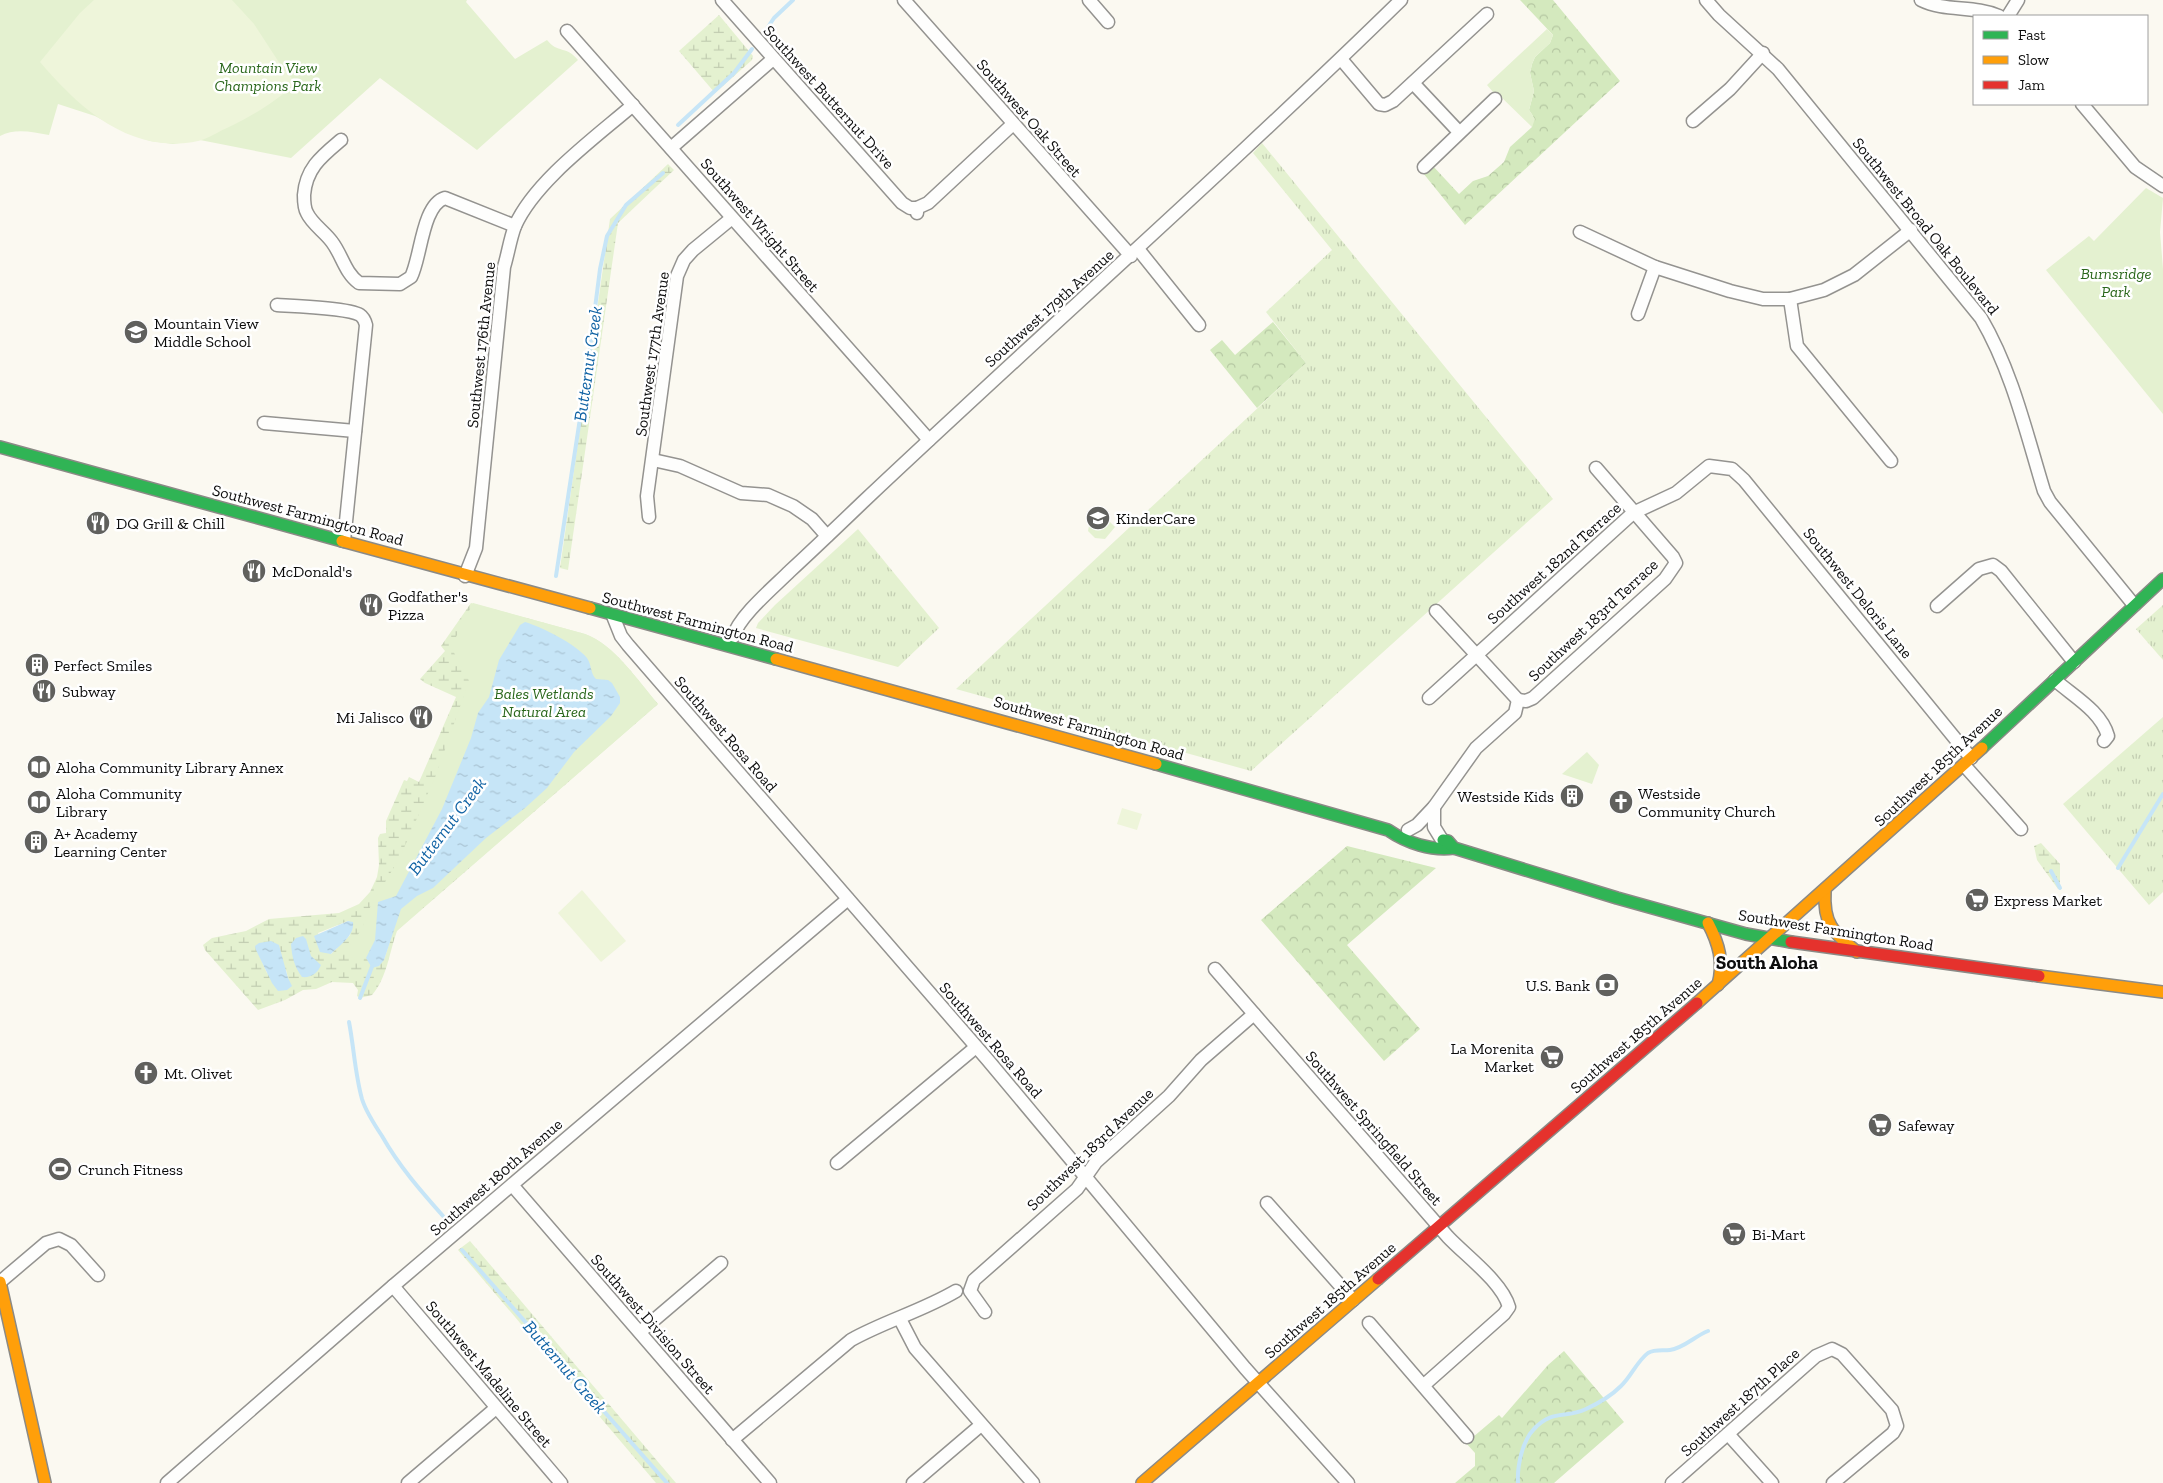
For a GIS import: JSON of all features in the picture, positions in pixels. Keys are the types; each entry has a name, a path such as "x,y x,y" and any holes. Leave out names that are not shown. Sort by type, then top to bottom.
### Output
{"main road":[{"name":"Southwest Farmington Road","path":"0,447 613,616 732,642 1388,830 1396,836 1443,850 1454,848 1526,871 1771,939 2163,992"},
{"name":"Southwest 185th Avenue","path":"1142,1483 1259,1384 1438,1226 1629,1064 1771,939 2163,579"},
{"name":"Southwest Farmington Road","path":"1388,830 1397,827 1448,841 1454,848"},
{"path":"1825,891 1823,906 1828,925 1857,952"},
{"path":"1708,923 1718,942 1722,959 1723,968 1718,985"},
{"path":"0,1282 45,1483"}],"street":[{"name":"Southwest Butternut Drive","path":"722,0 902,203 910,208 917,210 928,203 1013,124"},
{"name":"Southwest Oak Street","path":"904,0 1013,124 1199,324"},
{"path":"1089,0 1108,22"},
{"name":"Southwest 179th Avenue","path":"732,642 735,631 756,604 1401,0"},
{"name":"Southwest Broad Oak Boulevard","path":"1706,0 1719,15 1778,68 1967,298 1992,336 2009,375 2044,491 2050,502 2134,605"},
{"path":"1921,0 1932,4 1973,8 1996,15"},
{"path":"2009,15 2018,0"},
{"path":"1340,59 1379,104 1385,105 1393,101 1487,14"},
{"name":"Southwest Wright Street","path":"567,31 929,440"},
{"path":"1693,121 1730,89 1763,53"},
{"path":"671,148 773,59"},
{"path":"1412,84 1460,132"},
{"path":"1424,167 1495,99"},
{"name":"Southwest 176th Avenue","path":"465,576 476,548 504,267 515,226 533,197 552,176 633,105"},
{"path":"2083,105 2135,167 2163,186"},
{"path":"341,140 318,159 309,171 304,205 308,215 333,243 345,267 359,283 400,284 410,278 423,232 435,204 439,200 445,198 515,226"},
{"name":"Southwest 177th Avenue","path":"649,517 647,496 678,276 684,260 693,250 732,218"},
{"path":"1580,232 1655,266 1730,291 1763,299 1790,299 1824,290 1854,275 1911,230"},
{"path":"1638,314 1655,266"},
{"path":"1790,299 1798,346 1891,461"},
{"path":"277,305 348,312 360,315 366,325 344,541"},
{"path":"264,423 355,432"},
{"path":"653,460 680,466 741,493 768,495 793,506 812,519 827,536"},
{"name":"Southwest 182nd Terrace","path":"1429,698 1634,513 1676,493 1709,466"},
{"name":"Southwest Deloris Lane","path":"1709,466 1732,469 1742,477 2021,829"},
{"path":"1596,468 1634,513"},
{"name":"Southwest 183rd Terrace","path":"1408,830 1417,825 1434,808 1476,748 1515,713 1518,700 1526,701 1533,698 1665,579 1676,563 1673,557 1634,513"},
{"path":"1937,606 1979,569 1993,565 2000,571 2074,662"},
{"path":"1436,611 1518,700"},
{"name":"Southwest Rosa Road","path":"613,616 621,636 628,645 976,1047 1259,1384 1348,1483"},
{"path":"2055,680 2094,714 2108,736 2104,741"},
{"path":"1434,808 1434,827 1442,840"},
{"name":"Southwest 180th Avenue","path":"168,1483 393,1286 848,899"},
{"name":"Southwest Springfield Street","path":"1215,969 1438,1226 1468,1258 1483,1270 1507,1298 1510,1307 1504,1314 1424,1385"},
{"name":"Southwest 183rd Avenue","path":"985,1312 970,1291 974,1280 1077,1189 1096,1162 1169,1096 1201,1060 1254,1014"},
{"path":"838,1163 976,1047"},
{"name":"Southwest Division Street","path":"512,1185 770,1483"},
{"path":"1268,1203 1353,1300"},
{"path":"0,1282 46,1243 59,1239 71,1245 98,1276"},
{"path":"640,1332 721,1263"},
{"name":"Southwest Madeline Street","path":"393,1286 561,1483"},
{"path":"732,1440 851,1340 871,1329 931,1306 956,1291"},
{"path":"900,1319 915,1348 1033,1483"},
{"path":"1369,1323 1467,1437"},
{"name":"Southwest 187th Place","path":"1672,1483 1816,1356 1832,1349 1842,1354 1892,1410 1897,1426 1893,1433 1833,1483"},
{"path":"408,1483 496,1408"},
{"path":"913,1483 981,1425"},
{"path":"1728,1434 1772,1483"}],"green space":[{"name":"Mountain View Champions Park","path":"0,0 467,0 466,2 515,59 547,40 555,47 574,55 578,60 477,150 380,78 291,158 200,140 173,144 150,141 127,133 95,116 58,104 49,135 18,131 0,136"},
{"path":"94,0 232,0 254,24 282,67 296,83 256,113 202,140 174,144 151,141 129,135 90,111 72,96 40,62 80,13"},
{"path":"1520,0 1553,0 1620,81 1465,225 1423,173 1432,165 1459,194 1473,181 1488,176 1504,162 1510,147 1532,127 1533,116 1529,110 1534,91 1530,73 1532,64 1535,57 1550,43 1553,35"},
{"path":"719,15 753,56 752,60 715,93 679,51"},
{"path":"1547,29 1553,35 1550,43 1535,57 1530,73 1534,91 1529,110 1535,119 1532,127 1497,93 1464,124 1462,122 1493,92 1487,85"},
{"path":"1262,143 1553,499 1251,771 956,689 1306,363 1266,312 1332,250 1253,153"},
{"path":"668,164 674,170 618,223 568,570 560,568 610,219"},
{"name":"Burnsridge Park","path":"2146,188 2163,198 2160,232 2163,269 2163,414 2046,270 2089,236 2094,241"},
{"path":"1273,322 1306,363 1257,408 1210,350 1222,340 1235,355"},
{"path":"1099,511 1115,527 1105,539 1095,538 1088,531 1090,520"},
{"path":"858,529 939,628 898,667 756,628 758,623 775,605"},
{"name":"Bales Wetlands Natural Area","path":"471,603 585,634 596,639 616,654 658,704 397,931 381,981 372,995 360,998 357,996 358,990 353,983 332,982 316,989 303,990 285,1000 258,1010 205,950 203,945 212,938 246,931 269,919 339,913 359,904 370,892 377,877 379,865 378,838 380,834 386,833 386,821 404,780 407,781 409,777 419,782 456,697 420,679 445,651 441,646","holes":["348,921 350,935 331,954 318,933","394,928 384,960 375,940","259,955 286,970 288,978 267,973"]},
{"name":"Bales Wetlands Natural Area","path":"473,603 585,634 596,639 616,654 658,704 358,964 346,951 362,929 369,909 400,857 436,775 469,681 451,647"},
{"path":"2163,605 2163,660 2136,629"},
{"path":"2163,717 2163,892 2149,905 2063,804"},
{"path":"1587,752 1599,765 1592,784 1562,774"},
{"path":"1122,808 1142,814 1137,830 1117,824"},
{"path":"2041,843 2060,864 2060,887 2058,889 2037,860 2034,846"},
{"path":"1347,846 1436,868 1347,945 1420,1029 1384,1061 1261,920"},
{"path":"582,890 626,941 601,962 558,913"},
{"path":"470,1241 676,1483 656,1483 458,1250"},
{"path":"1564,1351 1624,1422 1554,1483 1455,1483 1475,1466 1475,1453 1466,1443 1499,1415 1502,1418 1548,1365"}],"water":[{"name":"Bales Wetlands Natural Area","path":"525,622 575,647 589,661 596,679 608,680 612,683 620,697 620,703 611,716 574,752 547,788 525,808 486,838 433,888 417,896 401,909 384,960 379,966 372,968 366,958 375,940 378,902 396,896 442,809 471,738 478,713 489,697 499,660 520,625"},
{"path":"348,921 353,922 353,927 346,940 331,954 320,952 314,936"},
{"path":"303,936 306,939 311,956 321,965 314,974 308,977 302,977 295,965 291,944 296,938"},
{"path":"271,941 279,945 292,986 287,990 278,991 272,983 256,950 255,946 259,943"}],"waterway":[{"name":"Butternut Creek","path":"764,33 774,18 793,0"},
{"name":"Butternut Creek","path":"678,125 734,73 752,49"},
{"name":"Butternut Creek","path":"556,576 586,379 600,269 607,236 626,205 663,173"},
{"path":"2118,868 2163,794"},
{"path":"2051,871 2060,888"},
{"name":"Butternut Creek","path":"360,998 373,964"},
{"name":"Butternut Creek","path":"349,1022 358,1080 366,1109 403,1168 443,1216"},
{"name":"Butternut Creek","path":"462,1250 667,1483"},
{"path":"1518,1483 1519,1462 1523,1447 1530,1434 1541,1423 1547,1419 1579,1412 1595,1405 1621,1386 1648,1353 1675,1349 1708,1331"}],"traffic: fast":[{"path":"0,447 342,541"},
{"path":"1982,748 2163,579"},
{"path":"590,608 776,659"},
{"path":"1156,764 1388,830 1403,839 1420,845 1445,849 1454,848"},
{"path":"1443,840 1448,841 1454,848 1617,898 1746,934 1791,942"}],"traffic: slow":[{"path":"342,541 590,608"},
{"path":"776,659 1156,764"},
{"path":"1697,1003 1982,748"},
{"path":"1825,891 1826,912 1831,926 1857,952"},
{"path":"1708,923 1719,953 1721,969 1718,985"},
{"path":"2039,976 2163,992"},
{"path":"1142,1483 1378,1279"},
{"path":"0,1282 45,1483"}],"traffic: jam":[{"path":"1791,942 2039,976"},
{"path":"1378,1279 1697,1003"}],"place":[{"name":"Mountain View Middle School","path":"136,332"},
{"name":"KinderCare","path":"1098,518"},
{"name":"DQ Grill & Chill","path":"98,523"},
{"name":"McDonald's","path":"254,571"},
{"name":"Godfather's Pizza","path":"371,605"},
{"name":"Perfect Smiles","path":"37,665"},
{"name":"Subway","path":"44,691"},
{"name":"Mi Jalisco","path":"421,717"},
{"name":"Aloha Community Library Annex","path":"39,767"},
{"name":"Westside Kids","path":"1572,796"},
{"name":"Aloha Community Library","path":"39,802"},
{"name":"Westside Community Church","path":"1621,802"},
{"name":"A+ Academy Learning Center","path":"36,842"},
{"name":"Express Market","path":"1977,900"},
{"name":"U.S. Bank","path":"1607,985"},
{"name":"La Morenita Market","path":"1552,1057"},
{"name":"Mt. Olivet","path":"146,1073"},
{"name":"Safeway","path":"1880,1125"},
{"name":"Crunch Fitness","path":"60,1169"},
{"name":"Bi-Mart","path":"1734,1234"}],"district":[{"name":"South Aloha","path":"1767,962"}]}
